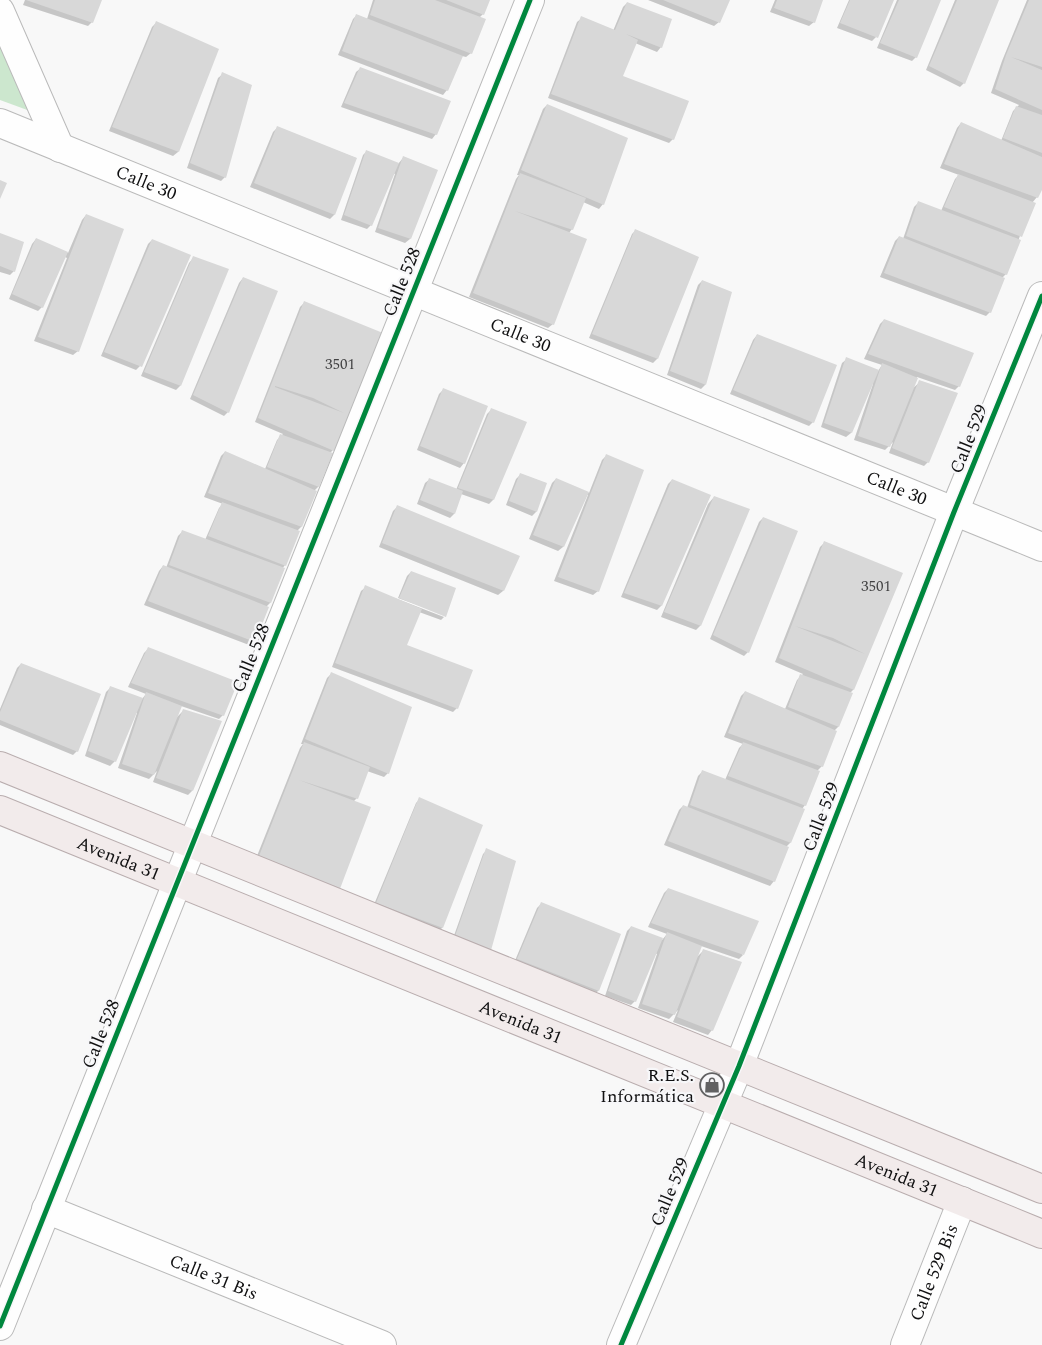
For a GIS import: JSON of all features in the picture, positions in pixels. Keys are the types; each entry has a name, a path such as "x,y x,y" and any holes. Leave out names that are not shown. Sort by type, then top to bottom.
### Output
{"main road":[{"path":"0,766 1042,1189"},
{"name":"Avenida 31","path":"0,810 1042,1234"}],"street":[{"name":"Calle 528","path":"0,1326 530,0"},
{"path":"0,11 60,148"},
{"name":"Calle 30","path":"0,123 1042,547"},
{"name":"Calle 529","path":"621,1345 739,1066 954,512 1042,296"},
{"name":"Calle 529 Bis","path":"905,1345 962,1201"},
{"name":"Calle 31 Bis","path":"46,1209 382,1345"}],"green space":[{"path":"0,35 30,111 0,100"}],"building":[{"path":"26,0 102,0 93,23"},
{"path":"375,0 435,0 486,19 472,54 370,15"},
{"path":"446,0 490,0 484,15"},
{"path":"663,0 730,0 720,23"},
{"path":"777,0 823,0 815,23 774,8"},
{"path":"850,0 894,0 878,38 840,23"},
{"path":"899,0 941,0 917,58 880,43"},
{"path":"957,0 999,0 965,84 929,66"},
{"path":"1029,0 1042,0 1042,67 1011,57 1042,70 1042,110 995,89 1006,55"},
{"path":"627,2 672,19 662,48 626,34 638,40 623,76 689,101 674,140 551,94 581,16 615,30"},
{"path":"356,14 463,56 448,91 342,51"},
{"path":"156,21 219,49 179,152 112,127"},
{"path":"360,67 451,101 437,135 344,103"},
{"path":"222,72 252,85 226,178 190,163"},
{"path":"547,104 628,138 604,205 521,170"},
{"path":"1016,106 1042,115 1042,153 1003,138"},
{"path":"961,122 1042,157 1042,190 1038,198 944,164"},
{"path":"277,126 357,158 335,215 254,183"},
{"path":"366,150 399,163 372,226 344,215"},
{"path":"403,156 438,170 411,239 378,228"},
{"path":"520,173 586,198 573,230 515,211 587,239 554,325 473,293"},
{"path":"958,174 1036,203 1022,237 944,207"},
{"path":"0,180 7,183 0,199"},
{"path":"918,201 1021,240 1007,275 906,236"},
{"path":"86,214 124,229 79,352 38,337"},
{"path":"635,229 699,257 658,359 592,334"},
{"path":"0,233 24,242 15,272 0,266"},
{"path":"899,236 1005,278 991,313 884,273"},
{"path":"36,238 68,252 43,308 12,294"},
{"path":"152,239 191,255 142,367 104,352"},
{"path":"193,256 229,269 181,386 144,372"},
{"path":"243,277 278,291 229,413 193,395"},
{"path":"702,280 732,292 706,385 670,371"},
{"path":"304,301 383,333 334,451 258,418","holes":["275,386 313,398 344,413"]},
{"path":"884,319 974,353 960,387 868,354"},
{"path":"757,334 837,365 814,423 733,390"},
{"path":"846,357 879,370 852,433 824,423"},
{"path":"882,363 918,378 890,447 858,436"},
{"path":"919,380 958,393 929,463 892,448"},
{"path":"443,388 488,406 465,464 420,446"},
{"path":"491,408 527,422 494,500 458,488"},
{"path":"280,434 333,453 319,487 267,467"},
{"path":"225,451 317,491 302,527 208,493"},
{"path":"606,454 644,470 599,592 558,577"},
{"path":"520,473 547,483 537,512 509,501"},
{"path":"429,478 463,491 455,514 420,500"},
{"path":"556,478 589,492 564,547 533,535"},
{"path":"672,479 711,495 662,606 624,593"},
{"path":"714,496 750,509 701,626 664,612"},
{"path":"222,502 300,531 286,566 208,536"},
{"path":"397,505 520,556 504,591 382,543"},
{"path":"763,517 798,531 749,653 713,635"},
{"path":"182,530 285,568 271,603 169,565"},
{"path":"824,541 903,573 854,690 779,658","holes":["795,626 833,638 865,654"]},
{"path":"163,565 269,607 255,642 148,601"},
{"path":"411,571 456,588 446,617 399,598"},
{"path":"365,585 422,609 407,645 473,670 458,709 335,663"},
{"path":"148,647 238,682 224,716 131,683"},
{"path":"21,663 101,694 78,752 0,720 0,712"},
{"path":"331,672 412,707 389,774 305,739"},
{"path":"800,674 853,693 839,727 788,707"},
{"path":"110,686 143,698 116,762 88,751"},
{"path":"745,691 837,731 823,767 728,733"},
{"path":"146,692 182,706 154,775 122,764"},
{"path":"183,709 222,721 193,791 156,778"},
{"path":"304,742 370,767 358,799 299,780 371,807 338,894 257,861"},
{"path":"743,742 820,771 806,806 728,776"},
{"path":"702,770 805,809 791,843 690,805"},
{"path":"419,797 483,825 443,928 376,903"},
{"path":"683,805 789,847 775,882 668,841"},
{"path":"486,848 516,861 490,954 454,939"},
{"path":"668,888 759,921 744,955 651,923"},
{"path":"541,902 621,934 599,991 517,959"},
{"path":"631,926 663,938 636,1002 608,991"},
{"path":"667,932 702,946 675,1015 642,1004"},
{"path":"703,949 742,962 713,1031 677,1017"}],"cycle path":[{"path":"0,1326 530,0"},
{"path":"621,1345 739,1066 954,512 1042,296"}],"place":[{"name":"R.E.S. Informática","path":"712,1085"}]}
